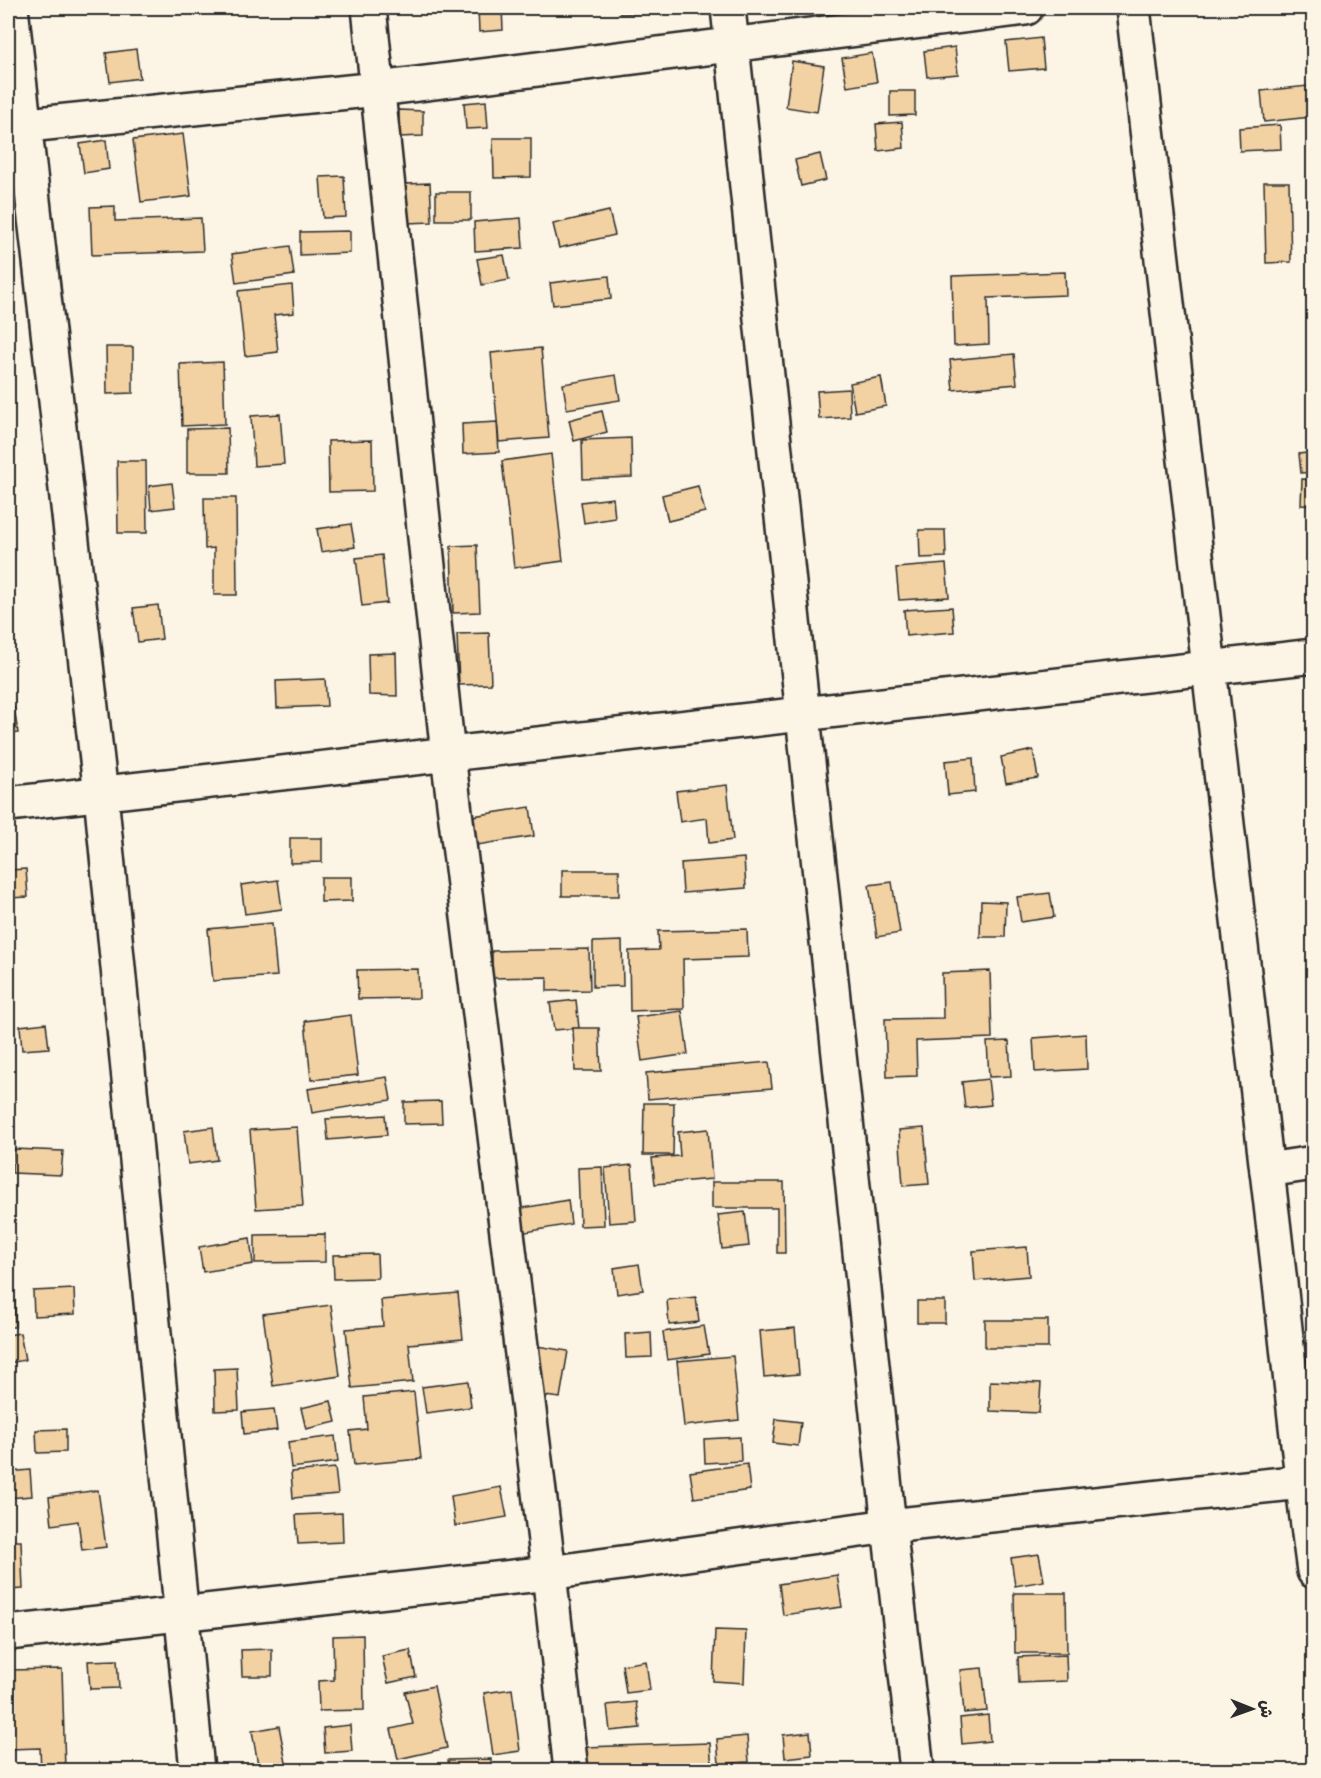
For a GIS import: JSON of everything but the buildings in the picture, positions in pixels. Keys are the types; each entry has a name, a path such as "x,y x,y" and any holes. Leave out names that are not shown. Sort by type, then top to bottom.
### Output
{"street":[{"path":"11,8 16,126 101,795 197,1770"},
{"path":"369,8 448,755 549,1573 571,1770"},
{"path":"728,8 802,715 917,1770"},
{"path":"16,126 378,89 1026,8"},
{"path":"1133,8 1207,668 1314,1571"},
{"path":"8,804 1314,656"},
{"path":"1267,1170 1314,1163"},
{"path":"8,1633 549,1573 889,1526 1302,1482"}]}
